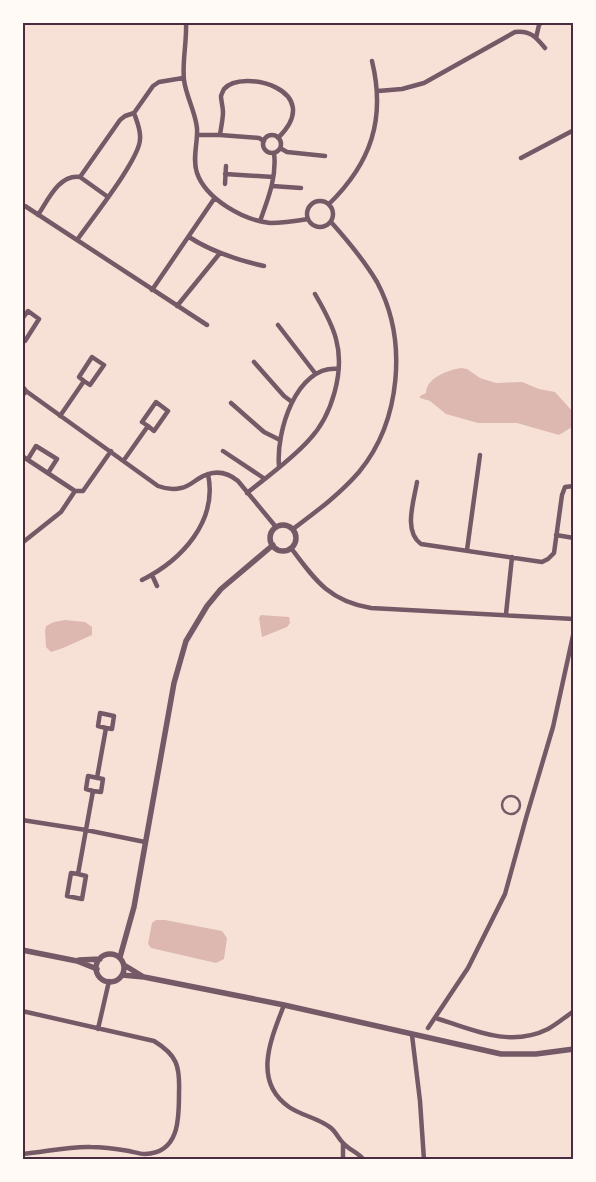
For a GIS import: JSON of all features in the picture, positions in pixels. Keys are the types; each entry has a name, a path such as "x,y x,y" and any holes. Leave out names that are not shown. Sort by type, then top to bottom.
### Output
{"street":[{"path":"186,22 186,46 183,62 185,90 194,113 197,135 195,152 197,172 207,191 214,199 225,206 260,221 272,223 308,219"},
{"path":"536,38 539,25 542,22"},
{"path":"378,91 402,89 424,83 515,32 529,32 545,48"},
{"path":"329,204 357,172 367,153 374,133 378,91 372,61"},
{"path":"80,177 120,120 125,116 134,114 153,86 165,80 184,78"},
{"path":"220,135 223,110 221,96 225,89 236,82 245,81 260,82 276,87 286,93 291,101 293,113 291,120 278,138"},
{"path":"77,240 108,197 139,148 140,129 134,114"},
{"path":"521,158 574,130"},
{"path":"197,135 258,138 264,141"},
{"path":"264,141 270,135 278,138 281,144 280,148 274,153"},
{"path":"264,141 265,149 270,153 274,153"},
{"path":"280,148 287,152 325,156"},
{"path":"260,221 274,177 276,162 274,153"},
{"path":"225,184 226,166"},
{"path":"225,174 274,177"},
{"path":"38,215 64,180 74,176 80,177 108,197"},
{"path":"272,186 301,188"},
{"path":"152,290 214,199"},
{"path":"321,201 329,204 334,215 330,222 320,227 313,225 308,219 308,210 313,203 321,201"},
{"path":"25,206 207,325"},
{"path":"293,529 338,493 360,470 384,428 395,385 395,344 386,303 367,266 355,249 330,222"},
{"path":"188,237 206,248 264,266"},
{"path":"177,306 220,253"},
{"path":"247,493 311,439 323,420 331,402 338,369 337,341 315,294"},
{"path":"22,319 28,311 39,319 25,341 22,340"},
{"path":"278,325 315,374"},
{"path":"92,357 104,365 90,385 84,381 78,377 92,357"},
{"path":"254,362 292,402"},
{"path":"279,466 280,440 292,402 300,388 315,374 330,368 338,369"},
{"path":"60,416 84,381"},
{"path":"22,386 60,416 158,486 167,489 182,488 208,474 222,473 232,477 276,527"},
{"path":"22,396 26,391"},
{"path":"156,402 168,410 154,430 148,426 142,422 156,402"},
{"path":"231,403 264,432 280,440"},
{"path":"124,460 148,426"},
{"path":"28,459 36,446 57,459 48,473"},
{"path":"223,450 264,479"},
{"path":"22,456 75,491 83,491 111,451"},
{"path":"467,550 480,455"},
{"path":"142,580 166,567 190,543 205,515 211,487 208,474"},
{"path":"417,482 411,527 416,540 421,544 542,562 554,553 562,495 565,487 574,486"},
{"path":"22,543 61,512 75,491"},
{"path":"285,525 293,529 297,537 292,548 279,550 272,545 270,536 276,527 285,525"},
{"path":"556,536 574,538"},
{"path":"120,957 134,907 174,683 186,640 206,606 221,589 272,545"},
{"path":"292,548 320,585 331,594 357,606 574,619"},
{"path":"506,614 512,557"},
{"path":"152,575 157,586"},
{"path":"428,1028 468,968 505,894 528,810 554,727 574,631"},
{"path":"97,778 106,728"},
{"path":"88,776 103,779 101,792 93,791 86,789 88,776"},
{"path":"78,874 93,791"},
{"path":"22,820 145,842"},
{"path":"71,873 78,874 86,876 82,898 66,896 71,873"},
{"path":"112,954 125,937"},
{"path":"22,950 77,961 97,969"},
{"path":"77,961 100,959 105,955 112,954 120,957 124,964 144,977"},
{"path":"100,959 97,969 100,977 108,981 114,981 122,975 144,977 284,1005 501,1054 536,1054 574,1049"},
{"path":"122,975 124,964"},
{"path":"98,1028 108,981"},
{"path":"284,1005 267,1058 267,1070 271,1084 280,1098 289,1106 332,1128 343,1143 359,1154 364,1160"},
{"path":"22,1010 154,1041 171,1054 179,1068 180,1077 176,1132 164,1148 144,1154 89,1146 22,1154"},
{"path":"436,1018 494,1037 516,1038 534,1035 549,1028 574,1011"},
{"path":"412,1035 424,1160"},
{"path":"343,1143 343,1160"}],"lane":[{"path":"514,796 520,802 520,808 515,813 508,814 502,809 502,802 506,797 514,796"},
{"path":"520,808 528,810"}],"shaded area":[{"path":"461,368 467,369 480,378 496,383 522,382 539,389 555,392 573,412 572,427 559,435 517,423 478,423 446,414 430,401 420,398 420,396 426,393 427,388 434,379 444,373"},
{"path":"261,615 289,617 290,623 287,627 262,637 259,618"},
{"path":"65,620 85,622 92,627 92,635 51,652 46,647 46,626"},
{"path":"156,920 222,931 227,938 224,959 216,963 151,948 148,944 152,923"}]}
